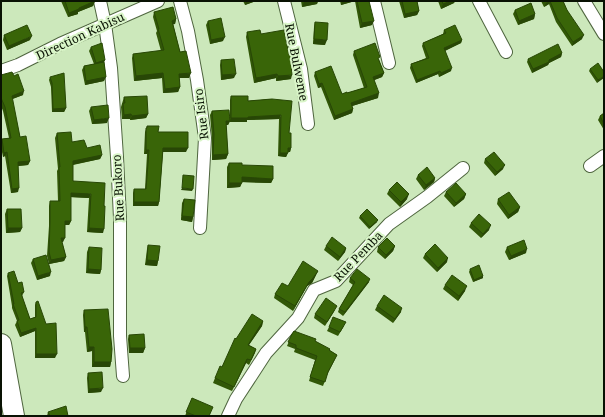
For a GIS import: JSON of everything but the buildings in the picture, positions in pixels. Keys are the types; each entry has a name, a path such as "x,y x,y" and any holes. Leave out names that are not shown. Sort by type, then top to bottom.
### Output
{"highway":[{"path":"1,344 4,377 14,416"}],"street":[{"name":"Rue Bukoro","path":"100,1 105,24 111,68 120,218 120,336 123,376"},
{"name":"Direction Kabisu","path":"1,71 18,65 60,44 158,1"},
{"name":"Rue Isiro","path":"180,1 197,80 205,138 200,228"},
{"name":"Rue Bulweme","path":"284,1 301,69 308,124"},
{"path":"374,1 389,63"},
{"path":"479,1 506,52"},
{"path":"584,1 604,34"},
{"path":"590,166 604,156"},
{"name":"Rue Pemba","path":"228,416 236,399 266,353 298,318 314,290 336,281 389,224 464,168"}]}
